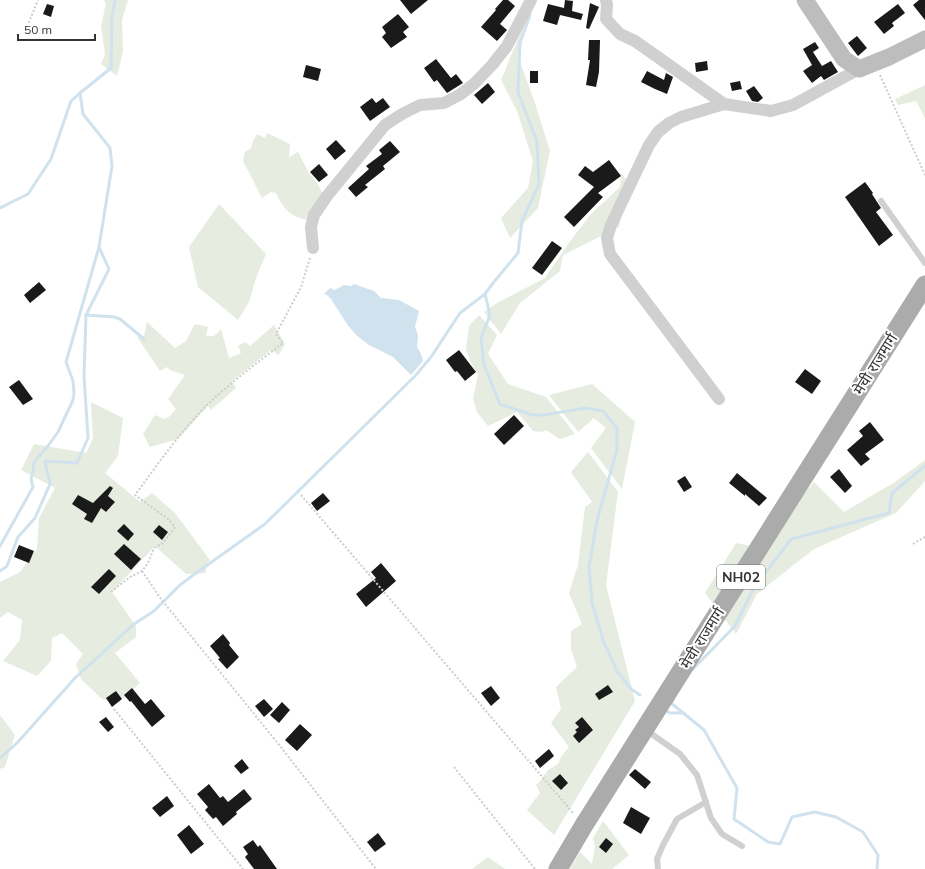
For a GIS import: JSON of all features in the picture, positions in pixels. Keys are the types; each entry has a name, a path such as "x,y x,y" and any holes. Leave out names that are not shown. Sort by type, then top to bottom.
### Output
{"main road":[{"name":"मेची राजमार्ग","path":"558,869 584,825 925,285"}],"street":[{"path":"313,248 311,226 314,215 327,196 386,125 402,114 420,105 444,103 461,94 475,83 507,46 531,0"},
{"path":"606,0 606,19 620,34 635,41 724,104"},
{"path":"805,0 844,59 859,69"},
{"path":"719,400 610,254 608,238 611,225 649,145 658,132 669,123 681,117 724,104 771,111 793,105 859,69 889,57 925,39"}],"lane":[{"path":"881,201 925,263"},
{"path":"645,729 680,754 697,775 711,818 722,834 742,846"},
{"path":"658,869 658,859 663,845 677,819 706,802"}],"path":[{"path":"24,34 38,0"},
{"path":"875,63 925,175"},
{"path":"111,592 130,577 142,571 148,563 154,548 163,543 175,527 168,519 135,495 174,442 207,405 238,378 283,344 276,334 301,287 313,248"},
{"path":"301,495 584,825"},
{"path":"913,544 925,537"},
{"path":"142,571 161,599 280,746 376,869"},
{"path":"114,709 243,869"},
{"path":"454,767 535,869"}],"shaded area":[{"path":"104,0 128,0 122,20 123,52 117,76 101,64 105,54 101,26 106,4"},
{"path":"525,22 519,59 550,151 538,208 510,238 501,218 528,188 533,161 517,111 501,80"},
{"path":"925,85 925,118 916,101 898,105 895,99"},
{"path":"267,133 290,144 289,157 298,152 309,173 317,183 325,198 315,220 302,219 291,214 283,205 276,193 271,192 262,198 243,161 245,152 251,148 257,134 265,138"},
{"path":"620,172 629,183 619,227 563,255 560,271 520,303 501,334 484,312 497,303 545,278 590,215 620,187"},
{"path":"219,204 266,254 256,278 249,302 238,320 198,287 189,247"},
{"path":"479,315 497,335 488,354 508,384 546,397 575,434 560,439 546,430 542,432 533,431 517,412 488,426 477,412 473,399 478,375 470,361 466,348 469,326"},
{"path":"147,322 175,348 186,341 195,324 208,327 206,336 214,336 221,329 229,358 241,353 238,346 245,342 250,346 274,325 285,344 279,355 271,350 232,381 236,388 211,410 208,406 178,439 150,447 143,434 155,415 163,419 169,417 176,409 168,399 185,375 170,370 167,367 160,371 137,337 144,336"},
{"path":"592,384 635,422 622,489 591,448 606,428 594,418 578,432 549,395"},
{"path":"91,402 123,418 118,456 105,473 140,502 152,493 175,513 210,560 206,567 206,573 186,574 155,546 112,592 136,626 136,637 115,653 140,683 117,703 102,699 81,679 76,664 83,654 62,633 52,638 51,661 37,676 3,661 20,640 22,620 8,612 0,618 0,582 20,572 37,549 39,518 55,488 21,470 34,444 86,453 93,439"},
{"path":"588,452 618,492 606,585 635,701 554,835 527,810 540,793 536,785 548,770 558,764 561,757 569,747 551,723 561,709 556,687 577,667 571,649 571,631 582,624 569,593 578,565 585,507 592,502 571,472"},
{"path":"925,460 925,481 896,513 814,549 757,594 736,634 705,593 736,543 760,548 814,482 844,512 895,482"},
{"path":"0,715 15,735 5,767 0,769"},
{"path":"603,821 629,855 612,869 570,869 580,852 592,864 595,846 593,838"},
{"path":"488,857 505,869 472,869"}],"water":[{"path":"354,284 374,291 381,298 399,300 419,311 415,327 418,335 417,347 423,361 411,375 393,357 369,345 356,335 331,299 324,294 330,288 335,290 344,285 351,286"}],"building":[{"path":"400,0 428,0 411,14"},
{"path":"503,0 508,0 515,6 500,24 507,30 497,41 481,27"},
{"path":"565,0 573,1 572,11 583,14 581,20 560,15 557,25 543,21 548,4 564,8"},
{"path":"919,0 925,0 925,20 913,5"},
{"path":"590,3 599,7 589,29 586,28"},
{"path":"47,4 54,6 51,17 43,14"},
{"path":"898,4 905,13 892,23 894,26 884,34 874,22"},
{"path":"398,14 409,27 403,32 407,37 391,48 382,37 386,33 382,27"},
{"path":"857,36 867,48 858,56 848,43"},
{"path":"589,40 600,40 599,72 596,87 586,85 590,60 588,60"},
{"path":"815,42 819,48 813,52 822,66 831,61 838,72 824,80 821,76 812,83 803,71 812,65 803,49"},
{"path":"436,59 451,78 456,74 463,83 447,93 437,80 434,82 424,68"},
{"path":"707,61 708,70 696,72 695,63"},
{"path":"306,65 321,69 318,81 303,77"},
{"path":"530,71 538,71 538,83 530,83"},
{"path":"647,71 664,80 666,73 673,77 667,94 641,82"},
{"path":"740,81 742,89 732,91 730,83"},
{"path":"488,83 495,92 482,104 474,95"},
{"path":"754,86 763,98 758,102 752,101 746,91"},
{"path":"372,98 376,103 383,98 390,107 370,121 360,107"},
{"path":"336,140 346,151 335,160 326,149"},
{"path":"390,141 400,152 383,166 385,169 365,185 368,187 356,197 348,188 369,169 366,166 382,154 379,150"},
{"path":"609,160 621,176 598,193 603,197 574,227 564,217 594,187 578,175 585,166 593,172"},
{"path":"319,164 328,175 319,182 310,172"},
{"path":"865,182 881,208 876,212 893,235 879,246 845,197"},
{"path":"552,241 562,248 542,275 532,268"},
{"path":"39,282 46,290 30,303 24,295"},
{"path":"459,350 476,372 465,381 457,371 455,372 446,360"},
{"path":"805,369 821,381 812,394 795,382"},
{"path":"19,380 33,399 23,405 9,387"},
{"path":"514,415 524,426 504,445 494,434"},
{"path":"870,422 884,440 865,454 870,459 861,466 847,450 863,436 859,431"},
{"path":"839,469 852,486 845,493 830,477"},
{"path":"737,473 767,498 759,506 729,483"},
{"path":"685,476 692,487 684,492 677,481"},
{"path":"110,486 113,488 108,496 115,502 106,512 101,508 92,523 84,519 87,514 72,504 78,495 93,503"},
{"path":"323,493 330,501 317,511 311,503"},
{"path":"124,524 134,534 128,541 117,531"},
{"path":"159,525 168,532 162,540 153,532"},
{"path":"124,544 141,559 131,570 114,554"},
{"path":"19,545 34,551 29,563 14,557"},
{"path":"381,563 396,581 366,607 356,594 376,578 371,572"},
{"path":"109,569 116,576 99,594 91,587"},
{"path":"223,634 230,643 229,645 239,657 227,669 218,659 220,658 210,646"},
{"path":"608,685 613,692 599,700 595,694"},
{"path":"491,686 500,698 491,706 481,693"},
{"path":"132,688 145,704 151,699 165,716 152,727 131,701 130,702 124,695"},
{"path":"116,691 122,699 112,707 106,698"},
{"path":"264,699 273,709 264,717 255,706"},
{"path":"282,702 290,710 279,723 270,715"},
{"path":"106,717 114,727 108,732 99,722"},
{"path":"582,717 593,730 579,743 573,736 577,732 575,730 579,727 575,723"},
{"path":"300,724 312,735 297,751 285,740"},
{"path":"549,749 554,756 540,768 535,761"},
{"path":"242,759 249,768 241,774 234,766"},
{"path":"635,769 651,782 645,789 629,775"},
{"path":"560,774 568,783 561,790 552,781"},
{"path":"209,784 220,798 223,796 228,802 244,789 252,799 236,812 237,814 223,826 216,817 213,819 205,810 208,807 197,794"},
{"path":"167,796 174,806 160,817 152,808"},
{"path":"631,807 650,818 641,834 623,823"},
{"path":"189,825 204,844 191,854 177,835"},
{"path":"378,833 386,844 375,852 367,842"},
{"path":"606,838 613,844 606,853 599,847"},
{"path":"253,840 258,847 260,845 277,869 254,869 245,857 248,854 243,847"}],"waterway":[{"path":"0,571 7,566 18,537 35,518 50,484 45,461 77,463 88,438 84,376 86,315 109,269 99,247 112,166 110,148 83,114 80,93 111,68 112,16 115,0"},
{"path":"530,15 520,43 518,92 537,142 539,184 522,221 518,253 485,294 490,315 481,338 484,365 500,404 532,415 544,415 585,408 603,411 617,428 617,449 597,521 589,567 592,603 603,640 617,671 631,689 640,695"},
{"path":"0,208 28,194 51,159 71,101 80,93"},
{"path":"0,546 33,487 31,479 34,462 58,432 73,400 73,381 66,362 99,247"},
{"path":"0,758 17,743 75,678 134,624 154,611 180,585 265,524 415,376 431,357 460,313 485,294"},
{"path":"86,315 114,317 120,319 144,339"},
{"path":"693,669 735,626 754,588 791,539 889,513 892,493 925,466"},
{"path":"673,700 671,703 704,730 737,788 734,819 768,842 780,844 792,817 815,812 836,817 863,832 878,855 877,869"},
{"path":"664,710 670,713 684,713"}]}
